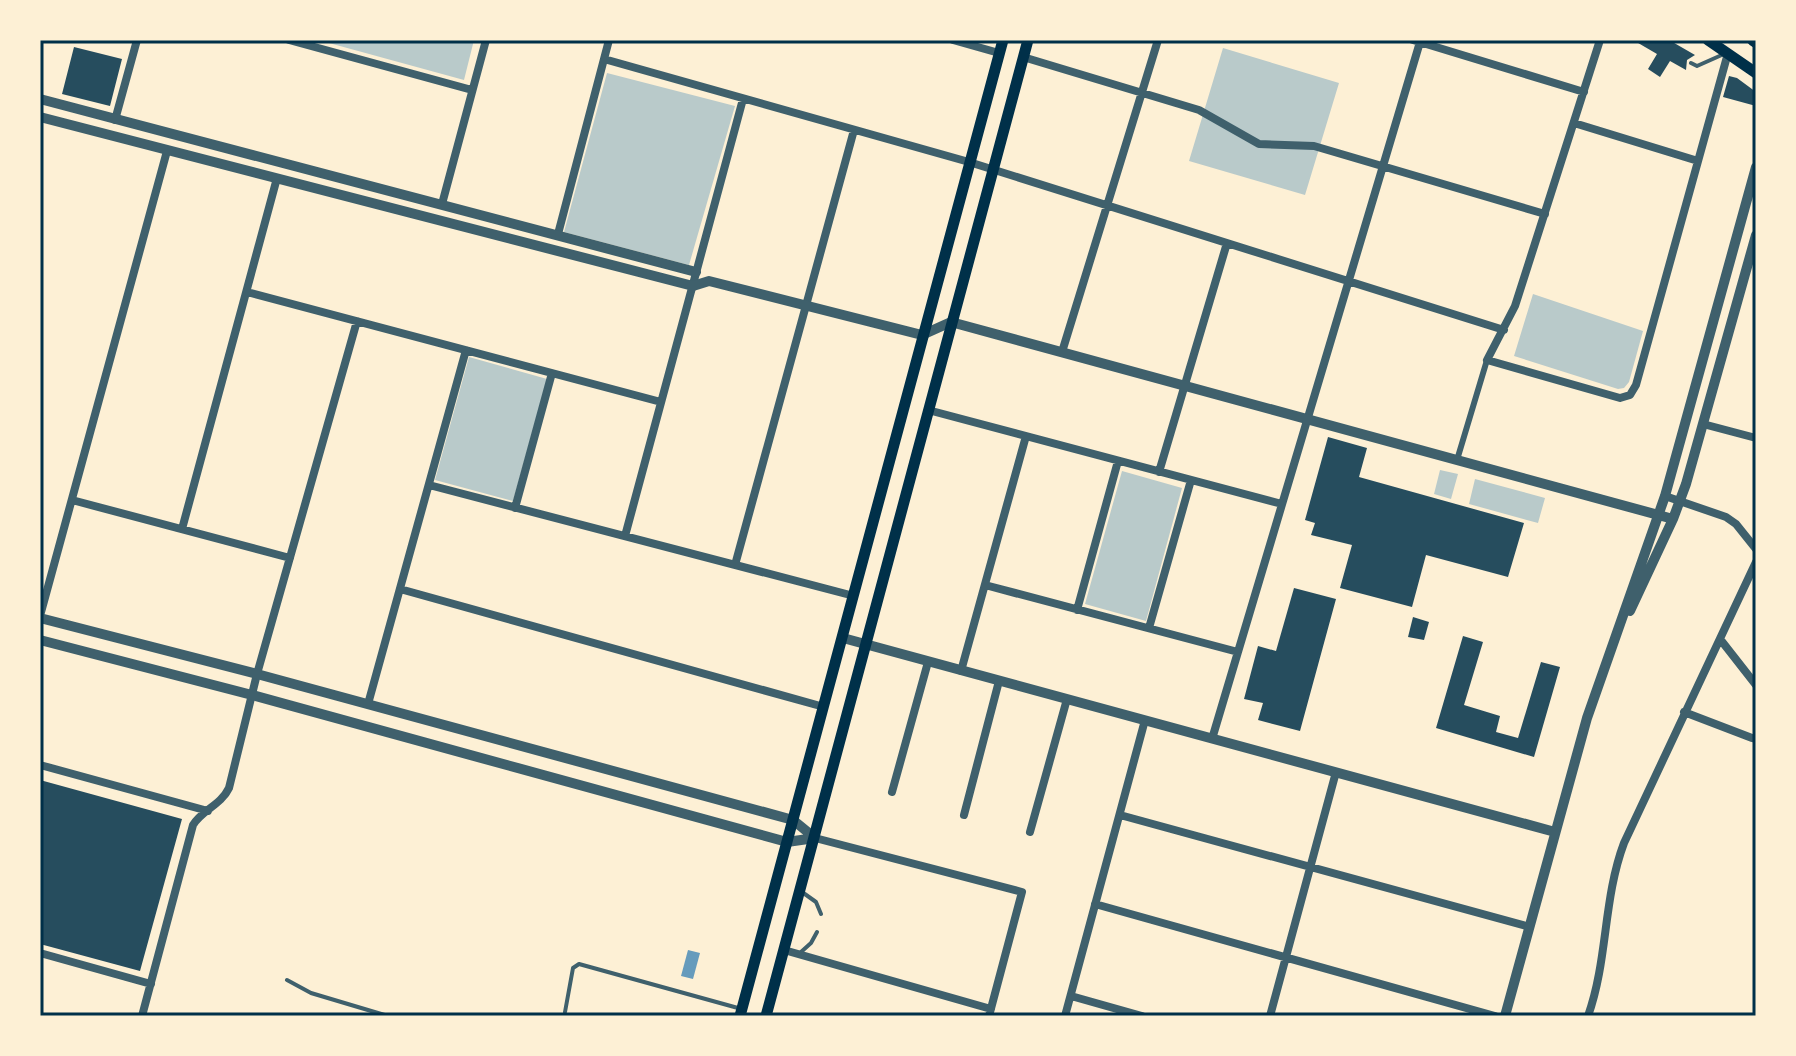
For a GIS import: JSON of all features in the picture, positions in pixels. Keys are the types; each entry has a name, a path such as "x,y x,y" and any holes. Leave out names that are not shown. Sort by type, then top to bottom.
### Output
{"main road":[{"path":"741,1012 1003,40"},
{"path":"766,1016 1028,40"},
{"path":"1708,40 1756,73"}],"street":[{"path":"115,120 137,40"},
{"path":"289,40 472,90"},
{"path":"442,204 486,40"},
{"path":"558,234 609,40"},
{"path":"953,40 999,53"},
{"path":"1062,352 1158,40"},
{"path":"1457,460 1487,360 1515,306 1600,40"},
{"path":"1212,739 1383,165 1416,41 1584,92"},
{"path":"1487,360 1620,398 1630,395 1636,385 1728,53"},
{"path":"1023,57 1209,114 1259,144 1314,146 1545,214"},
{"path":"604,59 969,162 1504,330"},
{"path":"40,99 696,272"},
{"path":"625,536 743,99"},
{"path":"40,117 693,286 709,281 922,335 951,322 1673,519"},
{"path":"1574,123 1698,161"},
{"path":"735,565 854,130"},
{"path":"167,151 40,617 793,820 815,838"},
{"path":"1505,1016 1601,675 1665,496 1756,167"},
{"path":"182,529 277,178"},
{"path":"1601,675 1680,500 1756,235"},
{"path":"1159,472 1227,243"},
{"path":"247,292 661,402"},
{"path":"142,1016 193,825 221,801 229,788 257,674 357,321"},
{"path":"368,704 466,350"},
{"path":"515,508 552,373"},
{"path":"928,410 1282,504"},
{"path":"1703,424 1756,438"},
{"path":"961,671 1026,436"},
{"path":"1077,610 1118,461"},
{"path":"1149,628 1191,480"},
{"path":"429,485 854,596"},
{"path":"1665,496 1726,517 1736,524 1756,549"},
{"path":"72,500 290,558"},
{"path":"1588,1016 1600,977 1612,881 1618,859 1636,813 1756,562"},
{"path":"985,585 1238,652"},
{"path":"400,589 824,707"},
{"path":"843,638 1555,832"},
{"path":"1720,639 1756,685"},
{"path":"40,640 787,842 815,838 1022,892 990,1012 784,950"},
{"path":"892,792 928,662"},
{"path":"964,815 999,681"},
{"path":"1030,832 1067,699"},
{"path":"1684,712 1752,738"},
{"path":"1065,1016 1145,720"},
{"path":"40,765 208,811"},
{"path":"1270,1016 1336,772"},
{"path":"1120,815 1530,927"},
{"path":"1095,904 1495,1016"},
{"path":"40,953 151,984"},
{"path":"1071,996 1142,1016"}],"lane":[{"path":"1691,63 1697,66 1728,53"},
{"path":"800,890 816,902 821,914"},
{"path":"799,954 817,932"},
{"path":"565,1012 573,968 579,964 741,1012"},
{"path":"287,980 311,993 388,1016"}],"shaded area":[{"path":"318,40 474,40 464,80"},
{"path":"1223,48 1339,83 1305,195 1189,161"},
{"path":"607,73 735,106 689,265 564,232"},
{"path":"1533,294 1643,331 1629,382 1624,388 1618,389 1514,356"},
{"path":"469,357 547,379 513,501 435,480"},
{"path":"1440,470 1458,474 1451,499 1434,494"},
{"path":"1122,471 1182,488 1146,621 1085,604"},
{"path":"1475,479 1545,498 1538,523 1469,504"}],"water":[{"path":"688,950 700,953 693,979 681,976"}],"building":[{"path":"1633,40 1669,40 1695,55 1687,60 1686,70 1670,61 1660,77 1648,69 1657,54"},
{"path":"74,47 122,59 110,106 62,94"},
{"path":"1729,76 1756,92 1756,106 1723,97"},
{"path":"1328,437 1367,448 1359,477 1524,523 1508,577 1426,555 1412,607 1340,588 1352,545 1311,535 1315,523 1305,520"},
{"path":"1294,588 1336,599 1300,731 1258,720 1263,703 1244,699 1258,646 1276,651"},
{"path":"1413,617 1429,622 1424,640 1408,637"},
{"path":"1463,636 1483,642 1464,705 1500,716 1496,732 1518,738 1541,662 1560,667 1534,757 1436,728"},
{"path":"40,780 182,819 140,971 40,944"}]}
